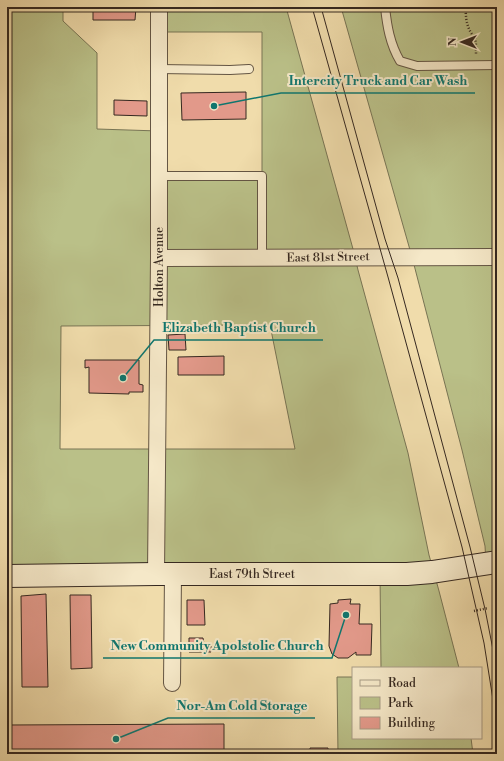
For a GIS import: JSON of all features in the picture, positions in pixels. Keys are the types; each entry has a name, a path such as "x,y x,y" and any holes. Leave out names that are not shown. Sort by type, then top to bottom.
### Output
{"main road":[{"name":"East 79th Street","path":"7,576 164,574 407,574 432,572 497,562"}],"street":[{"name":"Holton Avenue","path":"159,7 159,258 164,574 172,683"},
{"name":"East 81st Street","path":"159,258 497,257"}],"lane":[{"path":"385,7 388,30 394,51 400,61 417,66 497,65"},
{"path":"159,69 249,69"},
{"path":"159,176 262,176 262,258"}],"path":[{"path":"466,7 466,16 471,34 475,37 476,54"},
{"path":"474,611 488,608"}],"green space":[{"path":"7,7 63,7 63,21 97,53 97,129 159,131 159,176 262,176 262,32 159,32 159,7 286,7 408,453 429,555 459,667 381,667 380,574 7,576","holes":["270,325 295,449 60,449 61,326"]},
{"path":"341,7 497,7 497,562 486,563 485,546 462,450 412,257"},
{"path":"337,677 352,677 352,739 471,739 473,754 338,754"}],"building":[{"path":"93,7 136,7 135,20 93,20"},
{"path":"246,92 246,119 182,120 181,93"},
{"path":"114,100 147,101 147,116 114,115"},
{"path":"185,334 186,350 169,350 168,335"},
{"path":"224,356 224,375 178,375 178,357"},
{"path":"85,360 139,360 139,384 143,385 143,392 129,392 129,394 89,393 89,367 85,368"},
{"path":"46,594 48,687 22,687 21,596"},
{"path":"70,595 91,595 92,668 71,669"},
{"path":"351,599 350,604 360,604 359,624 372,624 371,655 356,655 356,652 348,658 338,658 332,654 329,646 330,604 338,603 338,600"},
{"path":"187,600 204,600 205,625 187,625"},
{"path":"189,638 203,638 204,644 211,644 211,652 189,652"},
{"path":"224,724 224,754 7,754 7,725"},
{"path":"310,748 328,748 328,754 296,754 296,752 310,752"}],"tram line":[{"path":"312,7 462,547 484,643 497,725"},
{"path":"321,7 385,239 398,278 470,547 485,609 497,670"}],"place":[{"name":"Intercity Truck and Car Wash","path":"214,106"},
{"name":"Elizabeth Baptist Church","path":"123,378"},
{"name":"New Community Apolstolic Church","path":"346,615"},
{"name":"Nor-Am Cold Storage","path":"116,739"}]}
